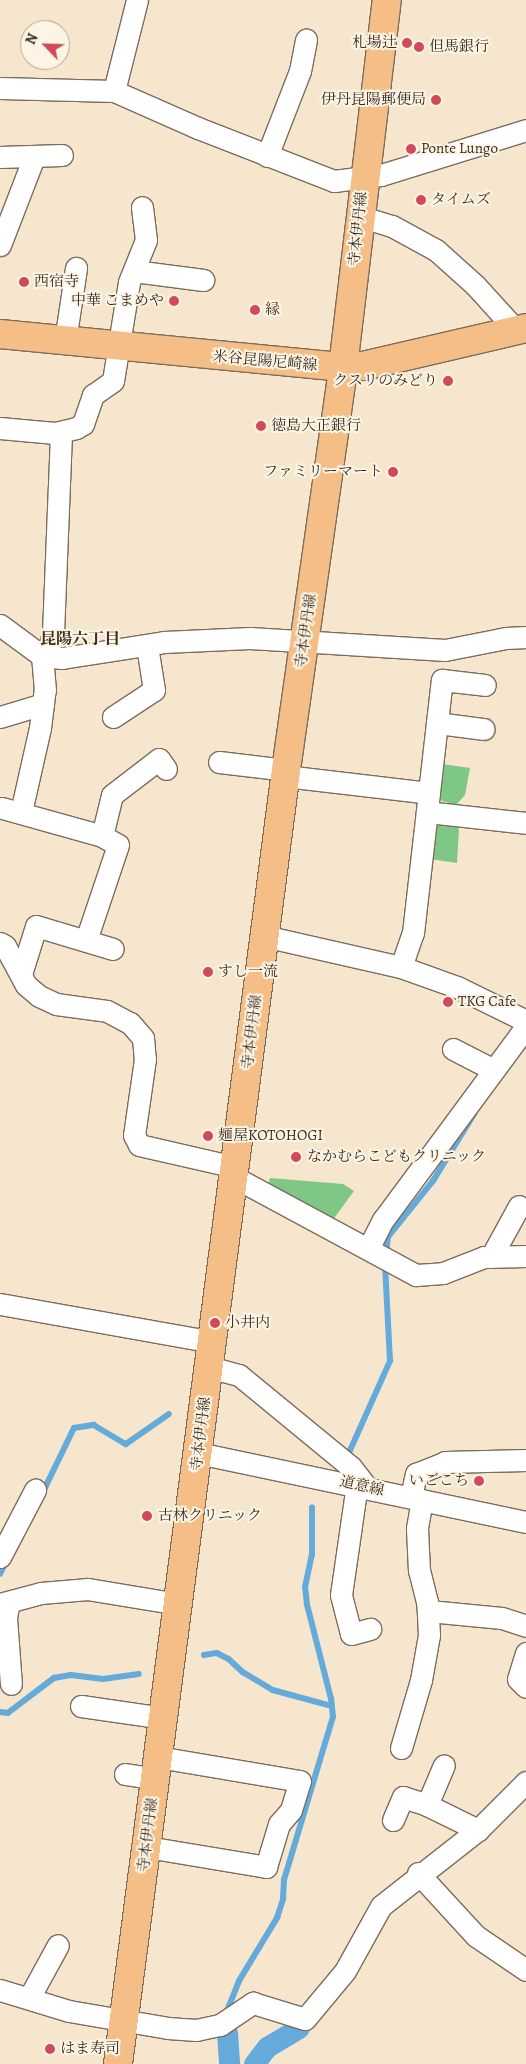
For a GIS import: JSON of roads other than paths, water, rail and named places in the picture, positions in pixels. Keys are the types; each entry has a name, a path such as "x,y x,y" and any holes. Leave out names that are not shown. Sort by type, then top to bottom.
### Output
{"main road":[{"name":"寺本伊丹線","path":"118,2064 264,936 343,367 359,216 388,0"},
{"name":"米谷昆陽尼崎線","path":"0,334 120,348 343,367 363,366 521,329"}],"street":[{"path":"114,91 137,0"},
{"path":"267,156 308,50"},
{"path":"0,88 114,91 267,156 334,181 381,175 526,130"},
{"path":"0,157 18,154 34,157 62,155"},
{"path":"0,245 34,157"},
{"path":"0,428 61,433 83,424 92,395 112,381 134,271 146,240 142,207"},
{"path":"359,216 392,226 436,250 521,329"},
{"path":"65,341 76,268"},
{"path":"134,271 203,280"},
{"path":"61,433 53,633 42,656 42,744 12,810 102,836 118,845 86,940"},
{"path":"0,625 42,656 62,658 147,646 250,638 445,650 526,637"},
{"path":"113,718 154,690 147,646"},
{"path":"401,967 414,933 442,680 485,685"},
{"path":"0,717 43,704"},
{"path":"437,723 484,729"},
{"path":"102,836 112,795 160,759"},
{"path":"224,766 286,773 526,823"},
{"path":"21,974 36,926 113,949"},
{"path":"264,936 401,967 458,987 526,1021"},
{"path":"0,943 5,946 21,974 39,996 56,1004 107,1011 130,1023 143,1038 145,1059 134,1135 139,1145 226,1165 234,1177 416,1275 430,1276 491,1257 526,1256"},
{"path":"368,1250 383,1220 421,1173 492,1069 526,1028"},
{"path":"453,1048 492,1069"},
{"path":"491,1257 519,1206"},
{"path":"0,1304 211,1354 351,1467 361,1485 341,1595 351,1634 370,1629"},
{"name":"道意線","path":"198,1453 361,1485 526,1522"},
{"path":"401,1748 423,1671 429,1611 419,1571 416,1474 445,1462 525,1458"},
{"path":"0,1557 35,1490"},
{"path":"11,1684 5,1603 41,1593 88,1589 179,1604"},
{"path":"429,1611 502,1618 526,1626"},
{"path":"526,1652 518,1679 526,1687"},
{"path":"81,1706 163,1718"},
{"path":"427,1805 444,1765"},
{"path":"125,1774 156,1768 300,1781 291,1810 279,1824 266,1866 147,1848"},
{"path":"0,1990 69,2011 196,2030 220,2025 253,2003 305,2019 350,1965 375,1912 418,1873 478,1830 526,1782"},
{"path":"393,1820 402,1797 427,1805 478,1830"},
{"path":"418,1873 476,1936 526,1970"},
{"path":"29,1998 58,1945"}],"waterway":[{"path":"386,1255 388,1237 433,1181 474,1114"},
{"path":"348,1455 390,1361 385,1264"},
{"path":"42,1494 74,1428 94,1425 126,1444 169,1414"},
{"path":"227,2011 239,1981 277,1918 283,1899 284,1880 333,1717 331,1699 307,1605 305,1587 312,1555 312,1508"},
{"path":"0,1574 7,1560"},
{"path":"204,1655 217,1653 229,1659 243,1672 273,1690 332,1706"},
{"path":"0,1712 8,1713 54,1678 71,1675 103,1679 139,1674"},
{"path":"254,2064 267,2047 299,2028"},
{"path":"227,2033 229,2064"}],"place":[{"name":"札場辻","path":"407,43"},
{"name":"但馬銀行","path":"419,47"},
{"name":"伊丹昆陽郵便局","path":"436,100"},
{"name":"Ponte Lungo","path":"411,149"},
{"name":"タイムズ","path":"421,200"},
{"name":"西宿寺","path":"24,282"},
{"name":"中華 こまめや","path":"174,301"},
{"name":"縁","path":"255,310"},
{"name":"クスリのみどり","path":"448,381"},
{"name":"徳島大正銀行","path":"261,426"},
{"name":"ファミリーマート","path":"393,472"},
{"name":"すし一流","path":"208,972"},
{"name":"TKG Cafe","path":"448,1002"},
{"name":"麺屋KOTOHOGI","path":"208,1136"},
{"name":"なかむらこどもクリニック","path":"296,1157"},
{"name":"小井内","path":"215,1323"},
{"name":"いごこち","path":"479,1481"},
{"name":"古林クリニック","path":"147,1516"},
{"name":"はま寿司","path":"50,2049"}],"district":[{"name":"昆陽六丁目","path":"80,639"}]}
